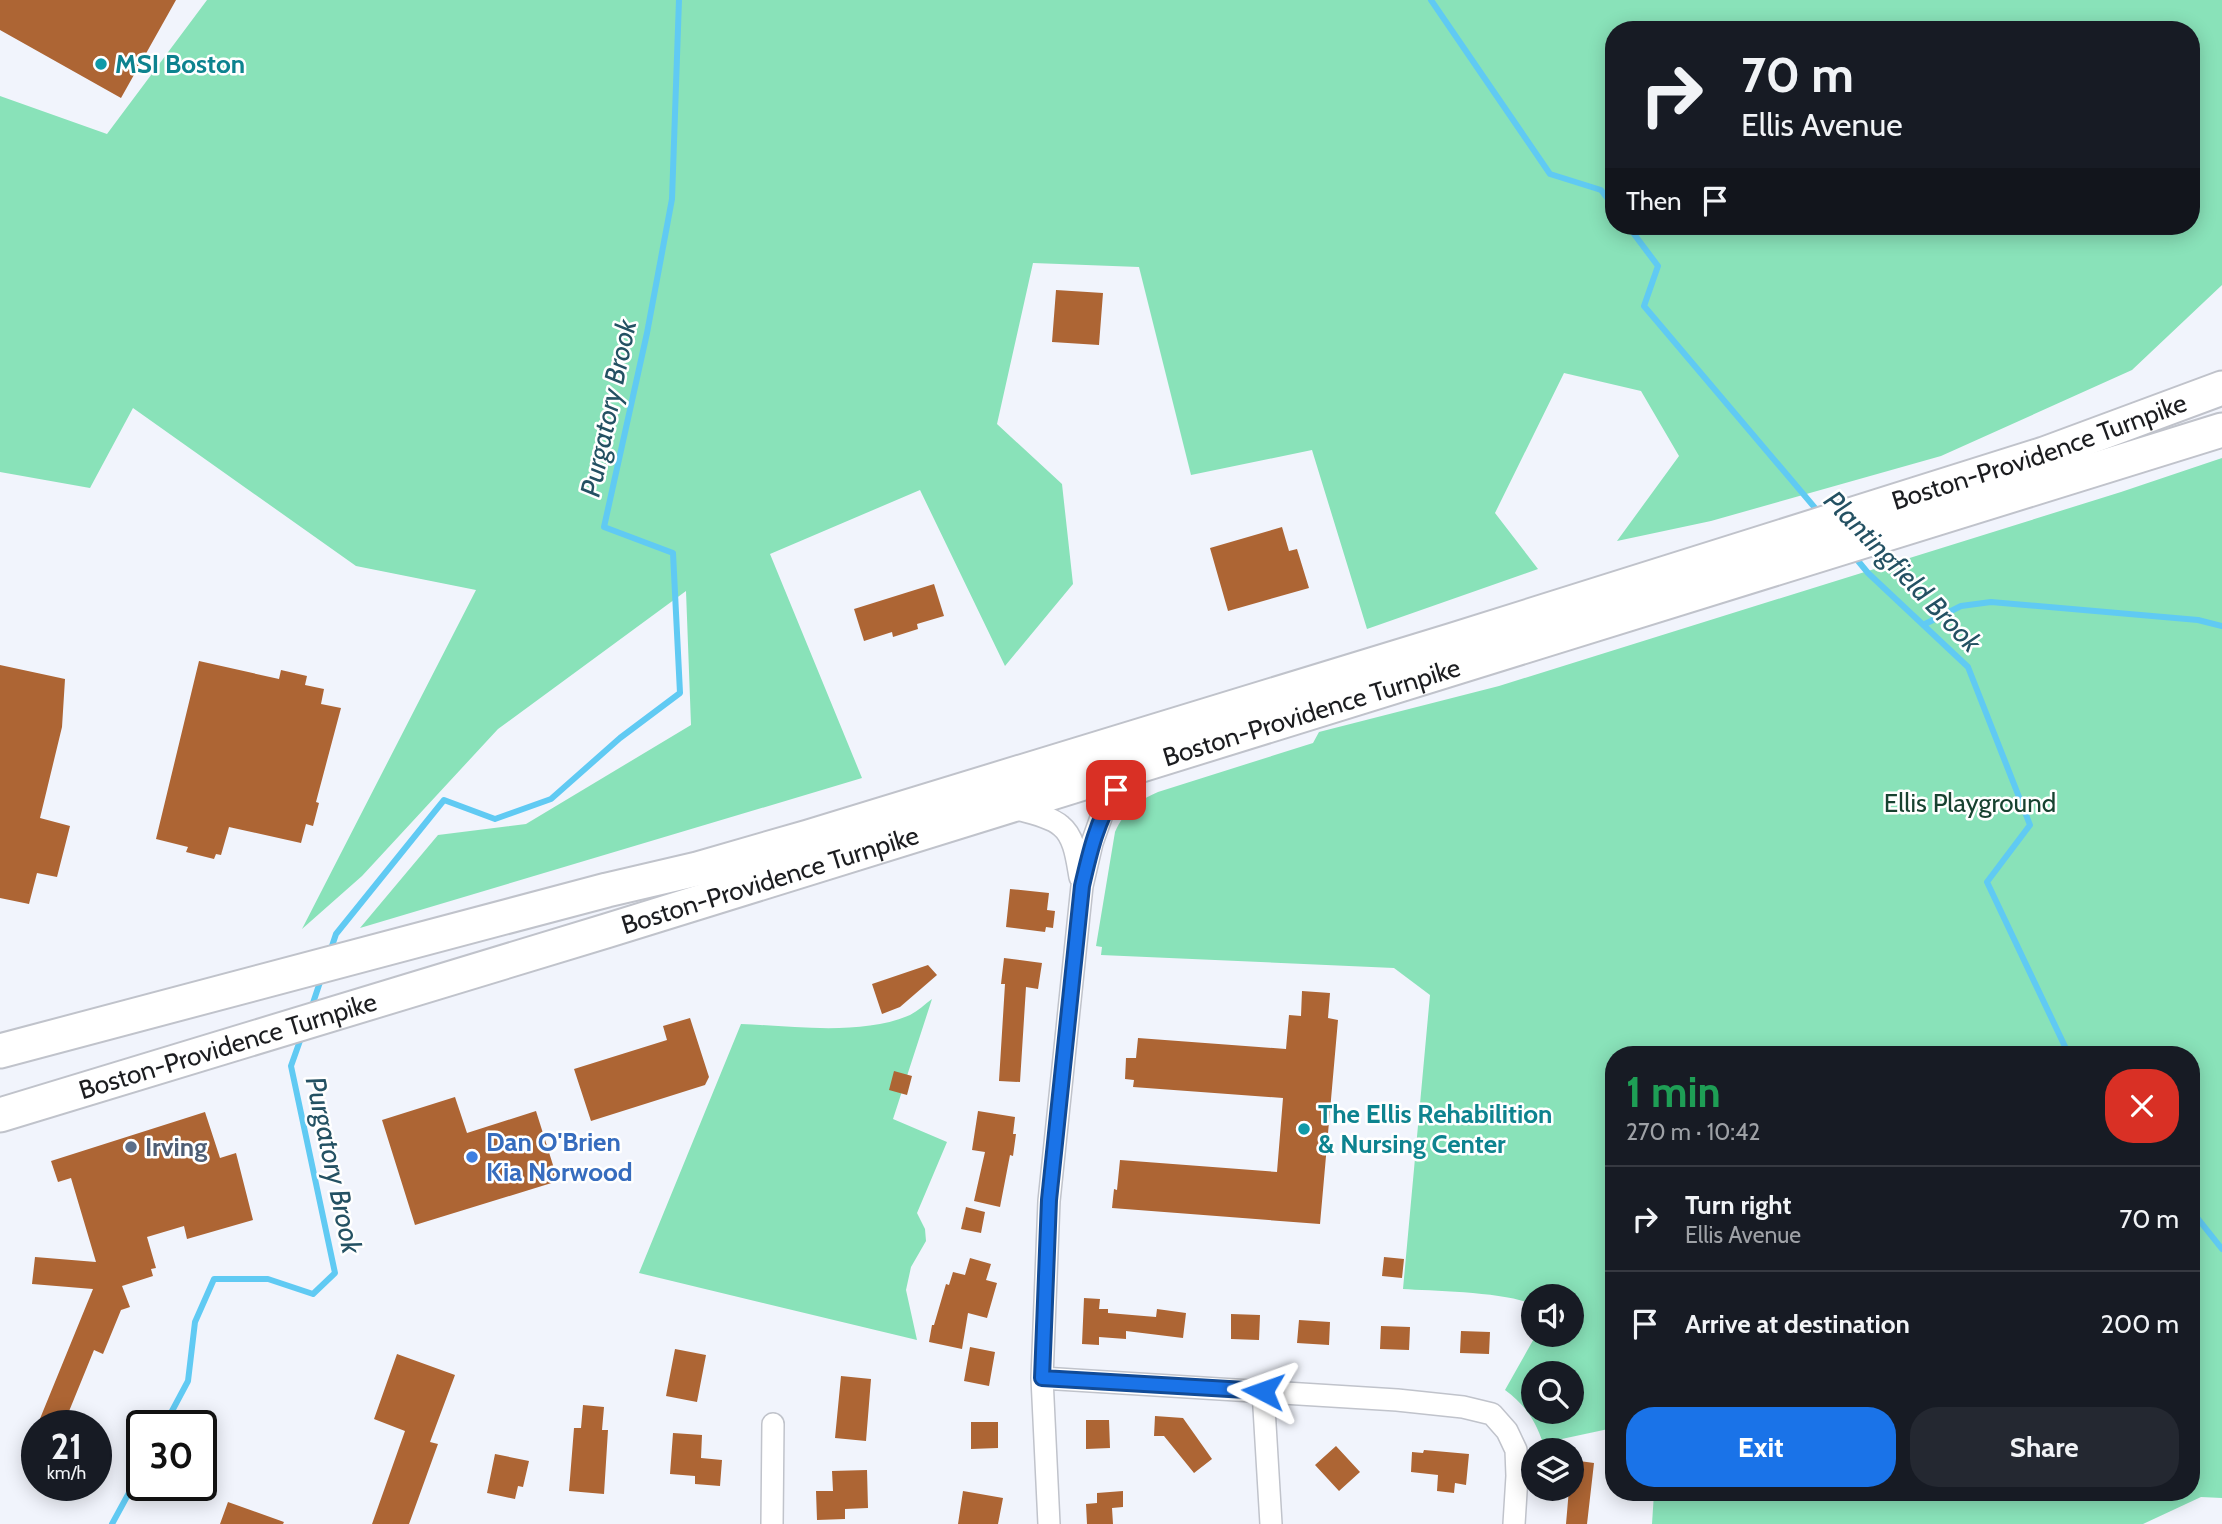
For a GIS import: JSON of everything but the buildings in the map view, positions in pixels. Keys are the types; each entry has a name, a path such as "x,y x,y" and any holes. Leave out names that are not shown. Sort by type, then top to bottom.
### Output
{"main road":[{"name":"Boston-Providence Turnpike","path":"0,1115 1820,555 1854,529 2222,388"},
{"name":"Boston-Providence Turnpike","path":"0,1051 607,890 697,869 1453,640 1800,529 1854,529 2222,430"}],"street":[{"path":"1049,1524 1042,1378 1049,1200 1082,886 1091,843 1102,812 1129,769"},
{"path":"1006,806 1038,815 1062,826 1074,845 1082,886"},
{"path":"1042,1378 1397,1400 1463,1407 1492,1414 1507,1431 1516,1450 1514,1524"},
{"path":"1263,1391 1271,1524"},
{"path":"772,1524 773,1424"}],"green space":[{"path":"207,0 2222,0 2222,285 2132,370 1941,456 1711,521 1617,541 1679,456 1641,391 1564,373 1495,513 1538,569 1367,629 1312,450 1191,475 1139,267 1033,263 997,424 1062,484 1073,584 1005,666 920,490 770,554 862,778 360,928 438,835 526,824 691,725 686,591 498,729 362,876 302,929 476,590 356,566 133,408 90,488 0,472 0,96 107,134"},
{"name":"Ellis Playground","path":"2222,458 2222,1498 2200,1497 2200,1046 1605,1046 1605,1430 1566,1438 1541,1438 1534,1424 1584,1424 1584,1361 1521,1361 1529,1347 1584,1347 1584,1284 1521,1284 1521,1301 1490,1295 1403,1289 1430,995 1394,968 1101,955 1102,947 1096,946 1115,832 1127,812 1158,792 1313,743 1319,732 1499,686"},
{"path":"932,999 893,1119 947,1142 917,1213 925,1229 926,1241 911,1267 906,1290 917,1340 639,1273 741,1024 827,1028 871,1026 910,1015"},
{"name":"Ellis Playground","path":"1521,1362 1521,1405 1505,1390"},
{"name":"Ellis Playground","path":"1653,1501 2192,1501 2143,1524 1652,1524"}],"waterway":[{"name":"Purgatory Brook","path":"330,952 336,934 444,800 495,819 551,799 620,738 680,693 673,553 604,527 647,333 672,199 679,0"},
{"name":"Plantingfield Brook","path":"1431,0 1550,174 1601,190 1605,195"},
{"name":"Plantingfield Brook","path":"1635,235 1658,266 1644,306 1821,515"},
{"name":"Plantingfield Brook","path":"1854,556 1868,573 1968,667 2030,825 1987,882 2065,1046"},
{"path":"1923,625 1961,606 1991,602 2198,620 2222,626"},
{"name":"Purgatory Brook","path":"311,1009 322,976"},
{"name":"Purgatory Brook","path":"173,1410 188,1381 195,1322 214,1279 268,1279 313,1294 335,1273 291,1066 302,1035"},
{"name":"Plantingfield Brook","path":"2200,1221 2222,1249"},
{"name":"Purgatory Brook","path":"112,1524 126,1498"}],"place":[{"name":"MSI Boston","path":"101,64"},
{"name":"The Ellis Rehabilition & Nursing Center","path":"1304,1129"},
{"name":"Irving","path":"131,1147"},
{"name":"Dan O'Brien Kia Norwood","path":"472,1157"}],"route":[{"path":"1116,790 1102,812 1091,843 1082,886 1049,1200 1042,1378 1263,1391"}]}
